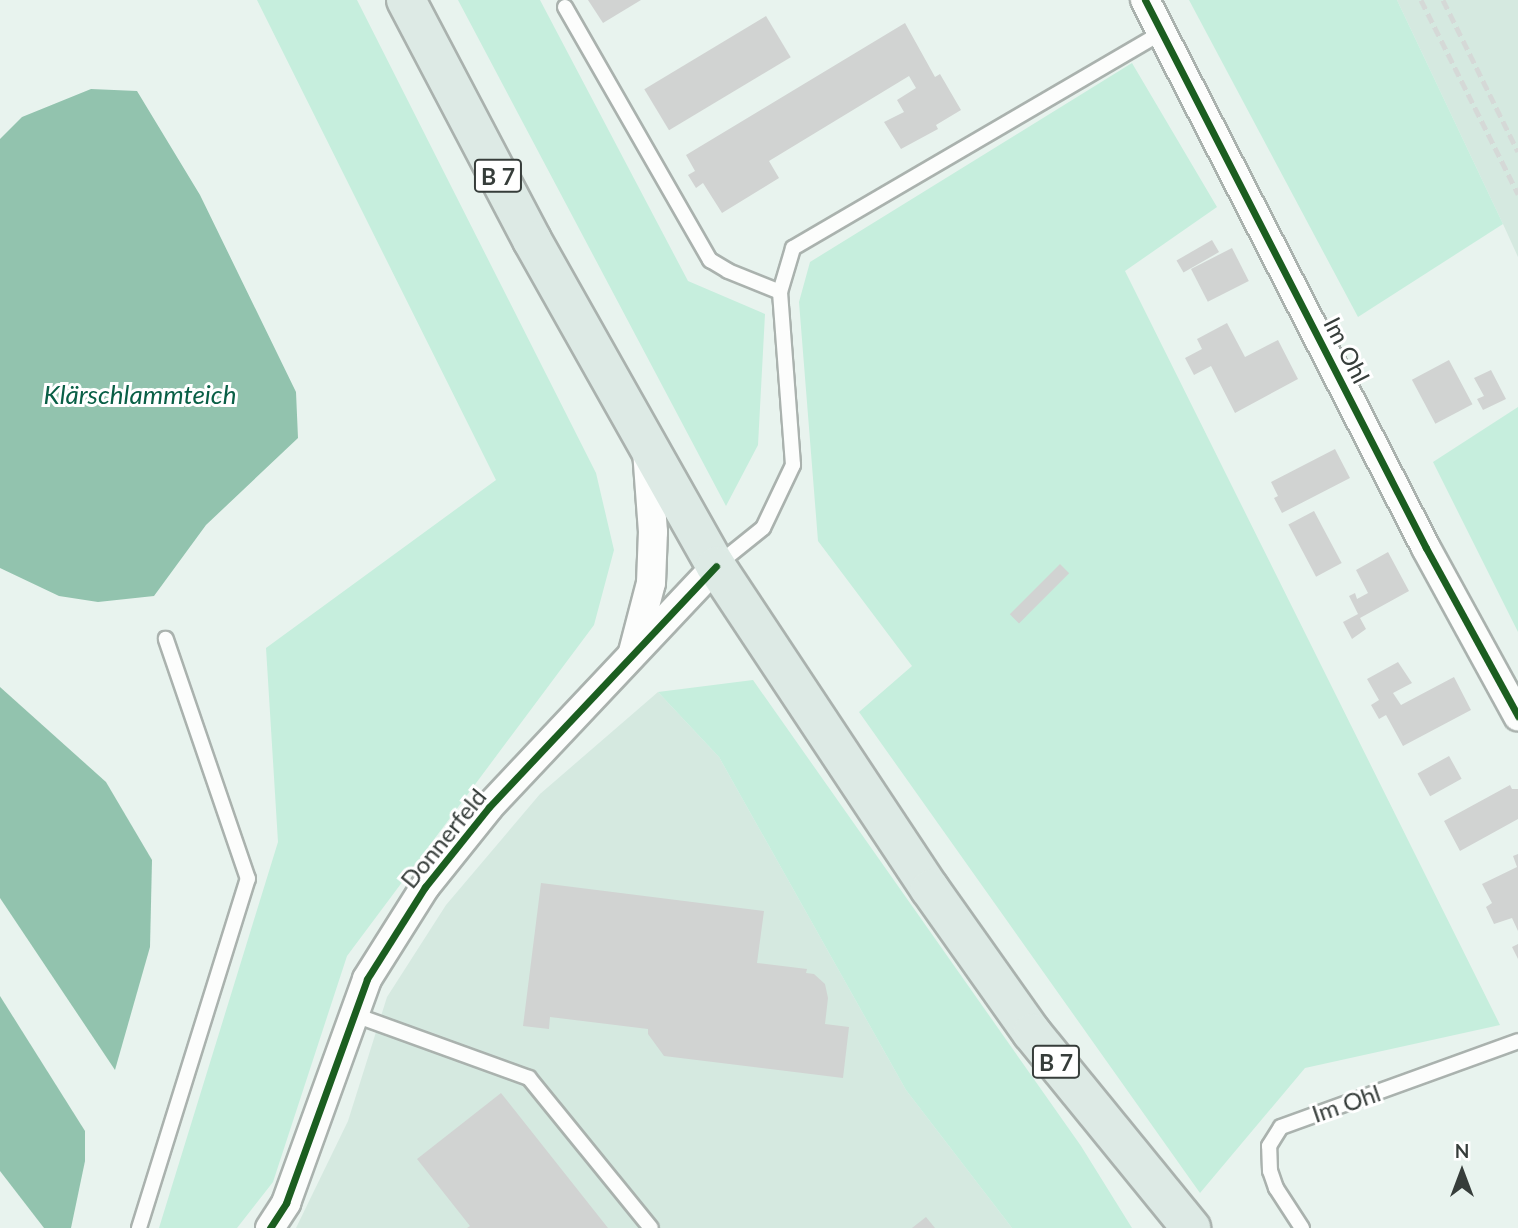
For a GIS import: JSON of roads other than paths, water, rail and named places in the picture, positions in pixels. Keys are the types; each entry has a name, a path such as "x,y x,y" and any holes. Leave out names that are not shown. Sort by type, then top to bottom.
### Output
{"main road":[{"name":"B 7","path":"406,0 532,240 716,566 930,889 1032,1033 1191,1228"}],"street":[{"name":"Im Ohl","path":"1145,0 1426,548 1518,716"},
{"name":"Donnerfeld","path":"633,653 651,583 653,532 647,444"},
{"name":"Donnerfeld","path":"270,1228 286,1203 368,979 425,887 489,807 716,566"}],"lane":[{"path":"565,7 710,260 728,271 780,292"},
{"path":"716,566 763,528 793,465 780,292 793,248 1163,32"},
{"path":"139,1228 248,879 166,639"},
{"path":"355,1015 529,1078 651,1228"},
{"name":"Im Ohl","path":"1302,1228 1276,1188 1270,1171 1269,1146 1281,1127 1518,1041"}],"water":[{"name":"Klärschlammteich","path":"91,89 137,91 200,195 296,392 298,438 206,525 154,596 98,602 59,596 0,568 0,139 22,117"},
{"path":"0,687 106,782 152,860 150,947 115,1070 0,898"},
{"path":"0,996 85,1131 85,1161 71,1228 44,1228 0,1171"}],"railway":[{"path":"1421,0 1518,194"},
{"path":"1443,0 1518,152"}]}
